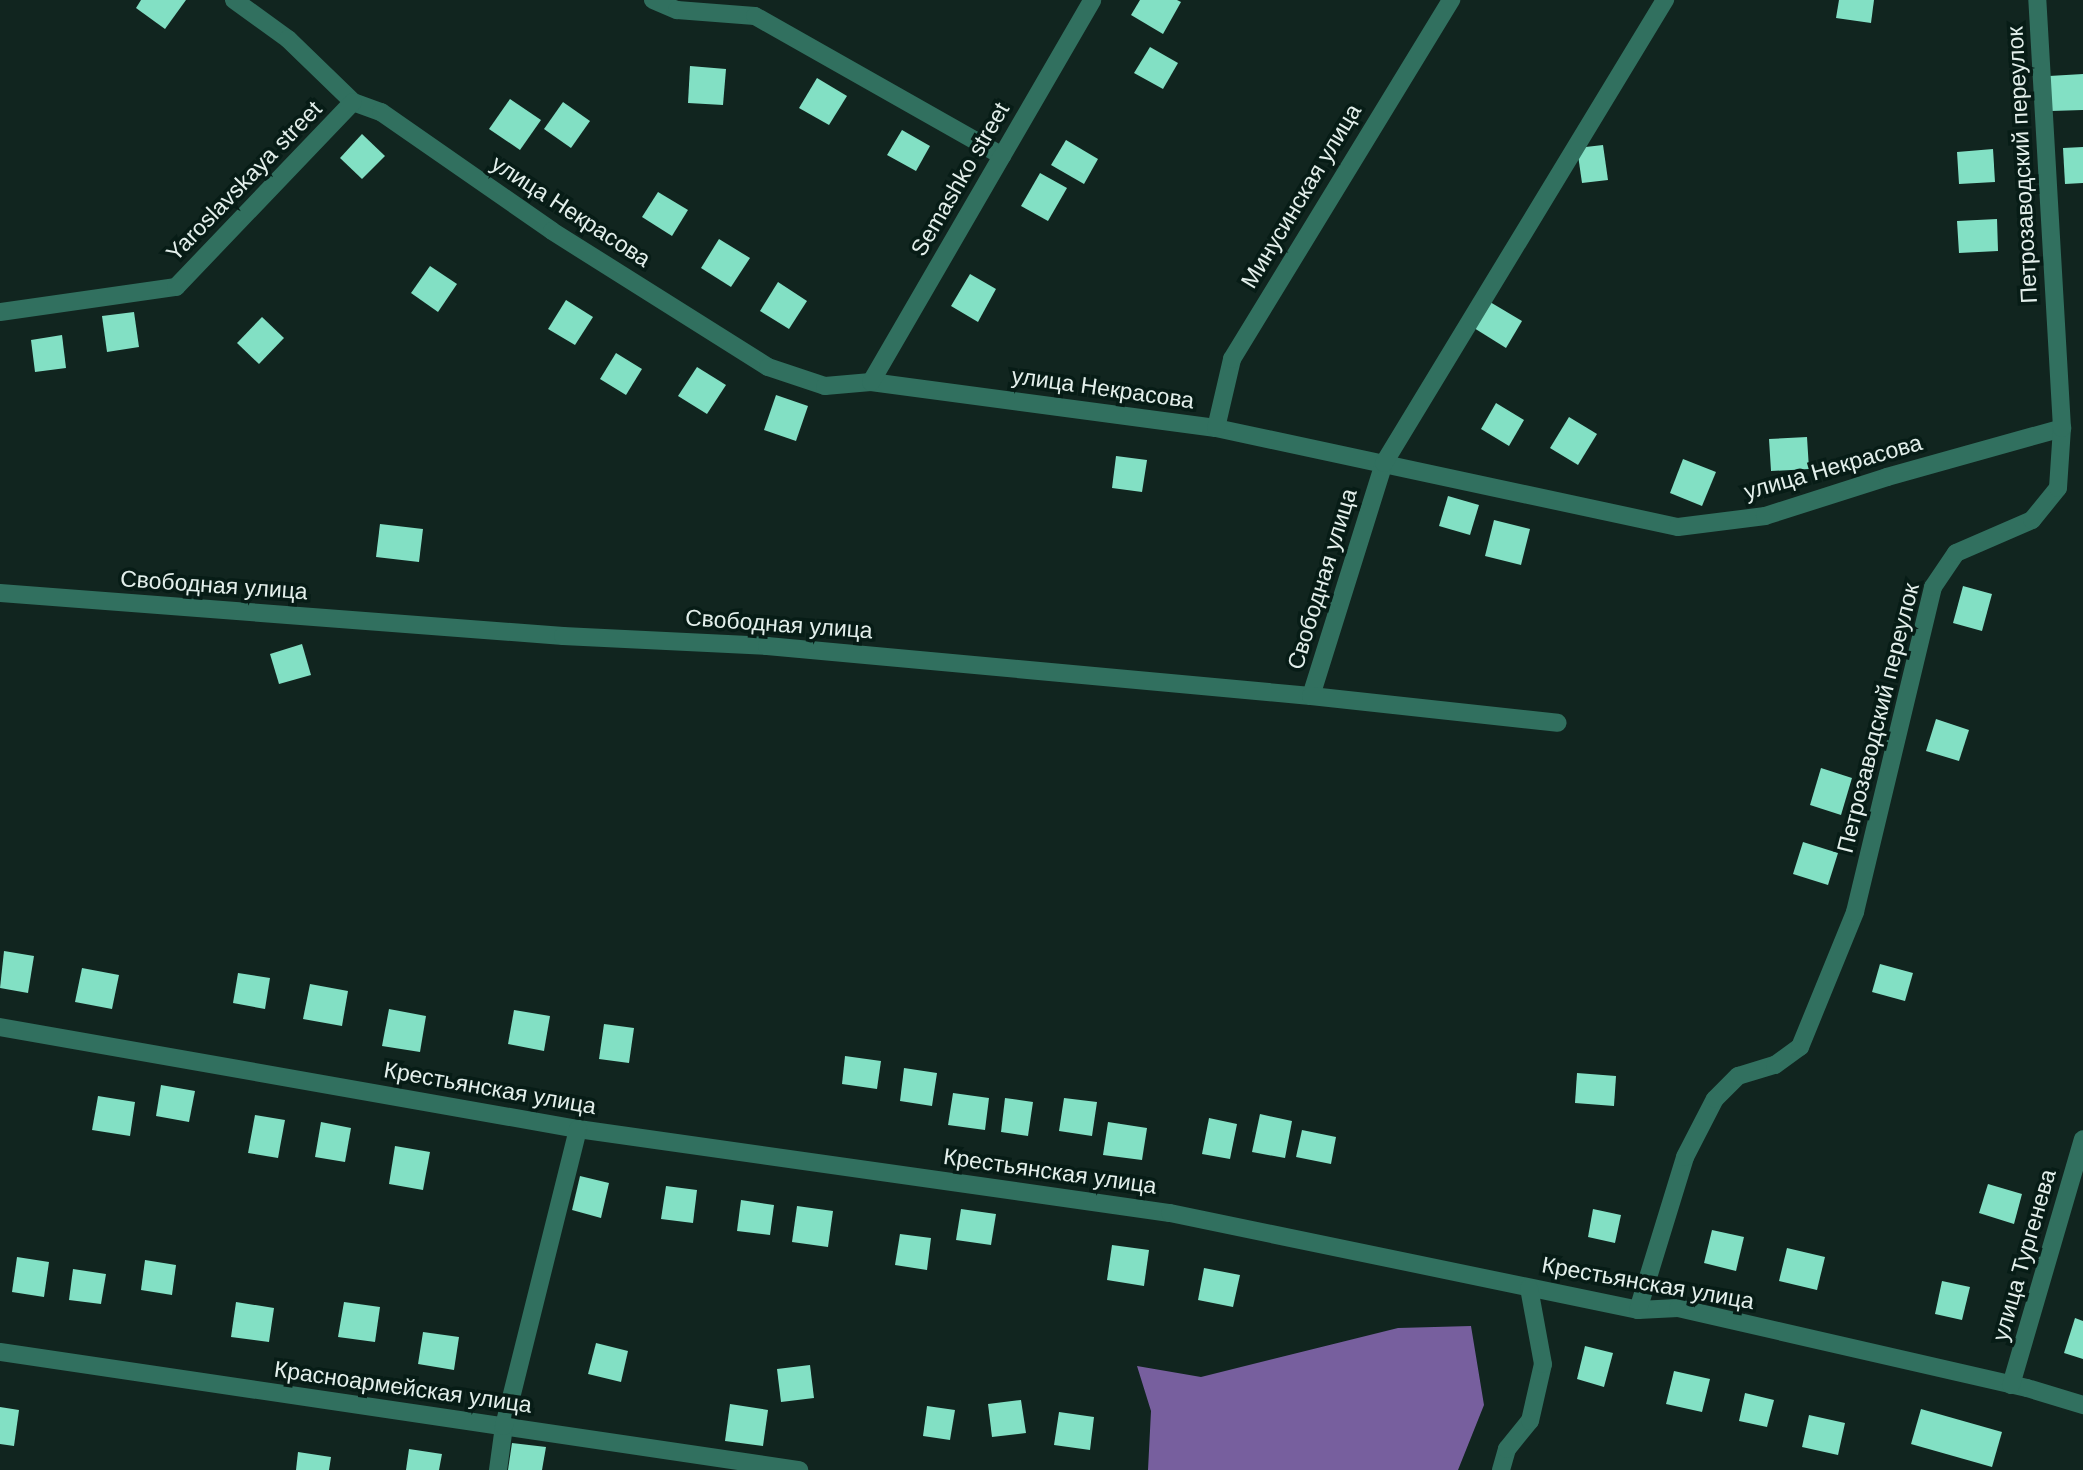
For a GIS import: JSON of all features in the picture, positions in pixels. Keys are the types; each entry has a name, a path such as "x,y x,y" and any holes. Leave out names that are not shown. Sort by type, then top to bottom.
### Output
{"street":[{"name":"улица Некрасова","path":"234,0 288,39 353,102 381,112 552,231 768,367 825,386 871,382 1216,428 1678,527 1765,516 1887,477 2062,428"},
{"path":"653,0 677,10 755,16 1002,156"},
{"name":"Semashko street","path":"871,382 1092,0"},
{"name":"Минусинская улица","path":"1216,428 1232,359 1451,0"},
{"name":"Свободная улица","path":"0,593 563,636 767,646 1311,696 1384,463 1665,0"},
{"name":"Петрозаводский переулок","path":"1639,1310 1685,1157 1715,1099 1738,1076 1775,1065 1800,1047 1855,912 1933,587 1956,553 2032,520 2058,488 2062,428 2038,0"},
{"name":"Yaroslavskaya street","path":"0,312 176,288 353,102"},
{"path":"1311,696 1558,723"},
{"name":"Крестьянская улица","path":"0,1027 578,1129 1170,1213 1639,1310 1678,1308 2011,1385 2083,1405"},
{"path":"498,1470 504,1426 578,1129"},
{"name":"улица Тургенева","path":"2011,1385 2083,1139"},
{"path":"1501,1470 1507,1449 1530,1421 1543,1364 1529,1288"},
{"name":"Красноармейская улица","path":"0,1352 799,1470"}],"shaded area":[{"path":"1471,1326 1484,1405 1458,1470 1148,1470 1151,1411 1137,1366 1201,1377 1398,1328"}],"building":[{"path":"141,0 186,0 165,29 136,8"},
{"path":"1140,0 1181,2 1163,34 1131,15"},
{"path":"1839,0 1874,0 1871,23 1836,18"},
{"path":"1150,47 1178,63 1163,89 1134,73"},
{"path":"690,66 726,69 723,105 688,103"},
{"path":"2083,74 2083,110 2051,111 2049,76"},
{"path":"817,78 847,96 829,125 799,108"},
{"path":"510,99 541,120 520,150 489,129"},
{"path":"563,102 590,121 571,148 544,129"},
{"path":"902,130 930,146 916,171 887,155"},
{"path":"362,134 385,156 362,179 340,158"},
{"path":"1066,140 1098,159 1084,184 1051,165"},
{"path":"1603,145 1608,180 1582,183 1577,148"},
{"path":"2083,147 2083,183 2065,184 2063,148"},
{"path":"1993,149 1995,182 1959,184 1957,152"},
{"path":"1040,173 1067,188 1048,221 1021,206"},
{"path":"658,192 688,210 672,236 642,217"},
{"path":"1997,219 1998,251 1959,253 1957,221"},
{"path":"719,239 750,258 731,287 701,268"},
{"path":"430,266 457,284 438,312 411,293"},
{"path":"970,274 996,289 978,322 951,306"},
{"path":"778,282 807,301 789,329 760,311"},
{"path":"566,300 593,317 575,345 548,329"},
{"path":"1490,302 1522,321 1506,348 1474,328"},
{"path":"134,312 139,347 107,352 102,316"},
{"path":"262,317 284,338 259,364 237,343"},
{"path":"62,335 66,368 35,372 31,340"},
{"path":"616,353 642,369 626,395 600,379"},
{"path":"697,367 726,385 707,414 678,396"},
{"path":"776,395 808,406 796,441 764,430"},
{"path":"1496,403 1524,420 1509,446 1481,429"},
{"path":"1569,417 1597,434 1578,465 1550,448"},
{"path":"1807,437 1809,469 1771,471 1769,439"},
{"path":"1116,456 1147,460 1142,492 1112,488"},
{"path":"1683,459 1716,472 1702,506 1670,493"},
{"path":"1448,496 1479,505 1470,535 1439,526"},
{"path":"1494,520 1530,529 1521,565 1485,556"},
{"path":"380,524 423,529 419,562 376,557"},
{"path":"1963,586 1992,594 1982,631 1953,623"},
{"path":"302,644 311,675 279,684 270,654"},
{"path":"1936,719 1969,730 1959,761 1926,751"},
{"path":"1821,768 1852,778 1841,815 1810,805"},
{"path":"1803,842 1838,853 1828,885 1793,874"},
{"path":"4,951 34,956 28,993 0,988"},
{"path":"1880,964 1913,973 1905,1001 1872,992"},
{"path":"82,968 119,975 112,1009 75,1002"},
{"path":"238,973 270,978 265,1009 233,1003"},
{"path":"310,984 348,991 342,1026 303,1019"},
{"path":"389,1009 426,1016 420,1052 382,1046"},
{"path":"514,1010 550,1016 544,1051 508,1044"},
{"path":"604,1024 634,1028 629,1063 599,1059"},
{"path":"845,1056 881,1061 877,1089 842,1084"},
{"path":"904,1068 937,1073 932,1106 900,1101"},
{"path":"1577,1073 1616,1076 1614,1106 1575,1103"},
{"path":"161,1085 195,1091 189,1122 156,1116"},
{"path":"953,1093 989,1098 985,1130 948,1125"},
{"path":"98,1096 135,1102 130,1136 92,1130"},
{"path":"1005,1098 1033,1102 1028,1136 1001,1132"},
{"path":"1064,1098 1097,1102 1092,1136 1059,1131"},
{"path":"1260,1114 1292,1121 1285,1158 1252,1152"},
{"path":"255,1115 285,1120 278,1158 248,1153"},
{"path":"1209,1118 1237,1124 1230,1159 1202,1154"},
{"path":"321,1122 351,1128 345,1162 315,1157"},
{"path":"1108,1122 1147,1128 1142,1160 1103,1155"},
{"path":"1302,1130 1336,1137 1331,1164 1296,1157"},
{"path":"395,1146 430,1152 423,1190 389,1184"},
{"path":"580,1176 609,1183 601,1218 572,1210"},
{"path":"1988,1184 2022,1194 2014,1224 1979,1213"},
{"path":"666,1186 697,1190 693,1223 661,1219"},
{"path":"741,1200 774,1205 770,1235 737,1231"},
{"path":"797,1206 833,1211 828,1247 792,1242"},
{"path":"961,1209 996,1214 991,1245 956,1240"},
{"path":"1593,1209 1621,1215 1615,1243 1588,1237"},
{"path":"1712,1230 1744,1237 1736,1271 1704,1263"},
{"path":"900,1234 931,1238 927,1270 895,1265"},
{"path":"1112,1245 1149,1250 1144,1286 1107,1280"},
{"path":"1787,1248 1825,1257 1817,1290 1779,1281"},
{"path":"17,1257 49,1262 44,1297 12,1292"},
{"path":"145,1260 176,1265 172,1295 141,1290"},
{"path":"1204,1268 1240,1275 1233,1307 1198,1300"},
{"path":"73,1269 106,1274 101,1304 69,1300"},
{"path":"1942,1281 1970,1287 1962,1320 1935,1314"},
{"path":"236,1302 274,1308 269,1342 231,1337"},
{"path":"344,1302 380,1307 375,1342 338,1337"},
{"path":"2075,1318 2083,1321 2083,1359 2064,1353"},
{"path":"423,1332 459,1337 454,1370 418,1364"},
{"path":"596,1343 628,1351 621,1382 588,1374"},
{"path":"1585,1346 1613,1353 1604,1387 1577,1379"},
{"path":"810,1365 814,1398 781,1402 777,1369"},
{"path":"1674,1371 1710,1379 1702,1412 1666,1404"},
{"path":"1745,1393 1774,1400 1767,1427 1739,1421"},
{"path":"1021,1400 1026,1433 992,1437 988,1404"},
{"path":"730,1404 768,1410 763,1446 725,1441"},
{"path":"927,1406 955,1410 950,1440 923,1436"},
{"path":"0,1407 19,1410 14,1446 0,1444"},
{"path":"1921,1409 2002,1432 1992,1467 1911,1444"},
{"path":"1059,1412 1094,1417 1090,1450 1054,1445"},
{"path":"1809,1415 1845,1423 1838,1455 1802,1447"},
{"path":"512,1443 546,1447 542,1470 508,1470"},
{"path":"409,1449 442,1454 439,1470 406,1470"},
{"path":"298,1452 331,1457 329,1470 296,1470"}]}
